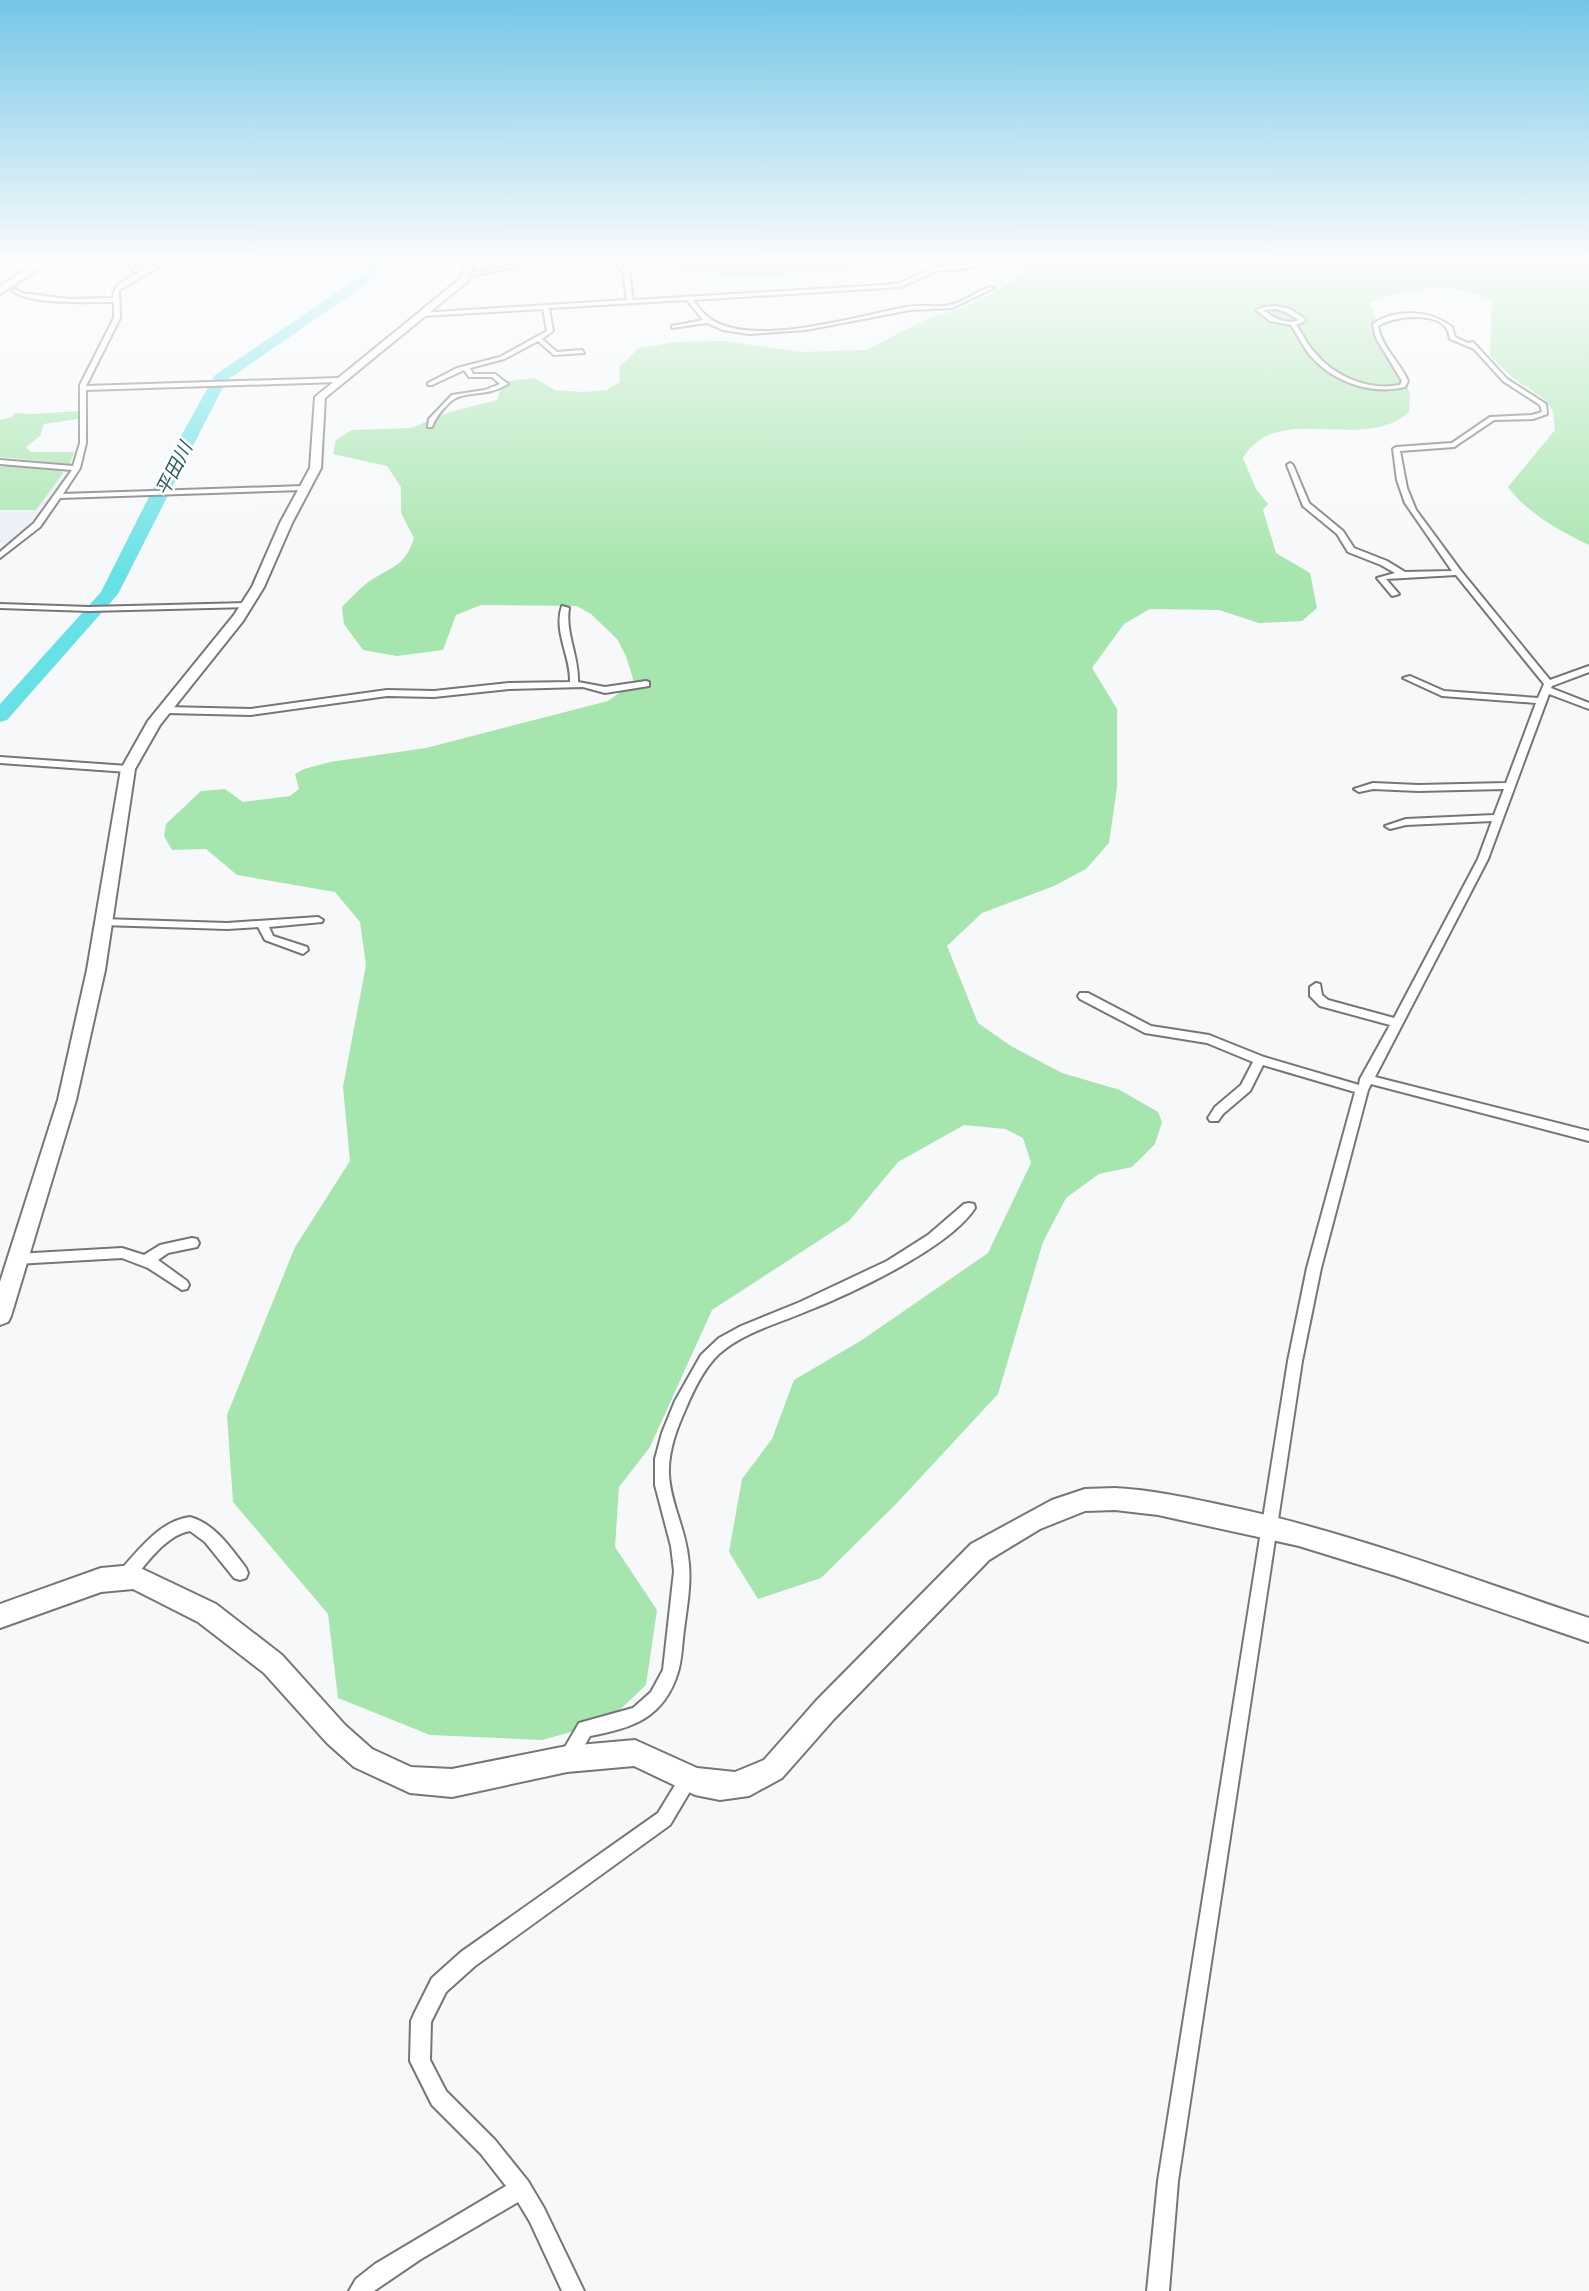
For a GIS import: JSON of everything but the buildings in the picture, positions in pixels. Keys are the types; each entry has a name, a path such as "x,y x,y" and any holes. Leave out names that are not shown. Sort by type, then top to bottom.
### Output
{"street":[{"path":"0,556 37,525 60,496 76,468 83,443 83,388 95,364"},
{"path":"0,1316 67,1100 96,970 128,769 138,746 212,654 254,595 317,460 315,421 319,401 338,380 358,364"},
{"path":"430,384 466,367 480,364"},
{"path":"1324,364 1356,383 1383,389 1403,386 1405,381 1398,364"},
{"path":"1490,364 1504,379 1543,404 1546,410 1540,416 1492,418 1454,445 1396,449 1406,500 1546,687 1589,706"},
{"path":"430,426 431,420 454,396 486,392 505,384 493,374 471,376 466,367"},
{"path":"83,388 338,380"},
{"path":"0,462 76,468"},
{"path":"1290,465 1306,504 1340,533 1351,550 1402,574"},
{"path":"60,496 303,488"},
{"path":"0,547 11,549"},
{"path":"1395,594 1381,579 1402,574 1458,572"},
{"path":"0,606 107,609 247,606"},
{"path":"565,608 562,623 576,673 574,685"},
{"path":"1158,2291 1168,2180 1268,1525 1295,1361 1314,1268 1364,1085 1483,859 1546,687 1589,669"},
{"path":"1407,678 1442,693 1540,701"},
{"path":"166,710 251,712 387,693 435,694 509,686 583,684 606,690 646,684"},
{"path":"0,760 128,769"},
{"path":"1359,789 1373,786 1510,786"},
{"path":"1390,826 1406,822 1498,818"},
{"path":"102,922 227,926 318,920"},
{"path":"262,924 269,938 303,950"},
{"path":"1316,988 1316,996 1324,1003 1396,1024"},
{"path":"1084,996 1149,1030 1195,1035 1225,1044 1260,1060 1589,1136"},
{"path":"1214,1118 1217,1111 1240,1095 1260,1060"},
{"path":"567,1759 585,1729 627,1721 640,1714 657,1699 667,1682 671,1670 681,1558 663,1489 662,1459 689,1382 701,1364 715,1349 738,1334 863,1278 926,1244 969,1209"},
{"path":"146,1261 165,1248 192,1242"},
{"path":"0,1280 15,1265 99,1252 122,1253 146,1261 182,1285"},
{"path":"0,1616 101,1580 134,1577 207,1612 273,1664 336,1734 363,1758 410,1780 452,1783 567,1759 635,1753 689,1778 720,1786 749,1782 773,1769 835,1700 980,1552 1005,1536 1082,1501 1115,1498 1147,1502 1268,1525 1589,1630"},
{"path":"124,1578 176,1527 189,1524 198,1526 240,1573"},
{"path":"573,2291 537,2214 521,2188 488,2147 439,2098 429,2082 421,2061 421,2021 439,1985 468,1959 664,1819 689,1778"},
{"path":"360,2291 367,2281 413,2251 495,2206 521,2188"}],"shaded area":[{"path":"0,464 70,470 20,538 4,544 0,543"}],"green space":[{"path":"622,364 1397,364 1410,393 1409,412 1390,424 1368,429 1298,429 1277,432 1258,441 1243,458 1256,489 1268,504 1263,510 1276,553 1310,573 1317,608 1302,621 1259,623 1219,610 1150,609 1124,624 1092,668 1117,709 1117,787 1109,843 1086,869 1054,886 982,913 947,946 978,1023 1011,1046 1062,1073 1120,1090 1158,1112 1162,1122 1155,1144 1132,1167 1099,1174 1066,1198 1043,1242 998,1394 897,1503 821,1578 758,1599 729,1552 742,1479 772,1439 794,1380 862,1340 988,1253 1031,1163 1023,1138 1005,1129 964,1125 898,1162 849,1221 712,1310 650,1447 619,1487 615,1547 657,1610 646,1685 607,1722 542,1740 430,1735 338,1698 328,1614 233,1502 227,1415 295,1247 350,1161 343,1087 366,965 360,922 335,892 237,875 206,849 172,850 164,836 166,824 201,791 225,789 243,802 290,796 299,789 295,774 304,769 330,762 426,748 608,701 634,682 626,656 617,639 591,614 577,606 481,605 456,615 443,650 397,656 363,650 344,624 342,607 367,583 401,561 414,538 401,513 401,487 387,466 333,454 336,440 352,430 411,428 450,412 497,400 503,382 534,378 555,390 607,390 620,382 619,367"},
{"path":"1498,364 1589,364 1589,545 1567,534 1524,505 1508,487 1555,430 1553,411 1546,400 1513,378"},
{"path":"79,411 78,419 44,424 40,436 26,447 31,452 74,452 70,464 0,457 0,420 12,417 14,413"},
{"path":"0,467 63,473 36,510 0,510"}],"waterway":[{"name":"平田川","path":"0,716 109,594 176,459 220,378 241,364"}]}
